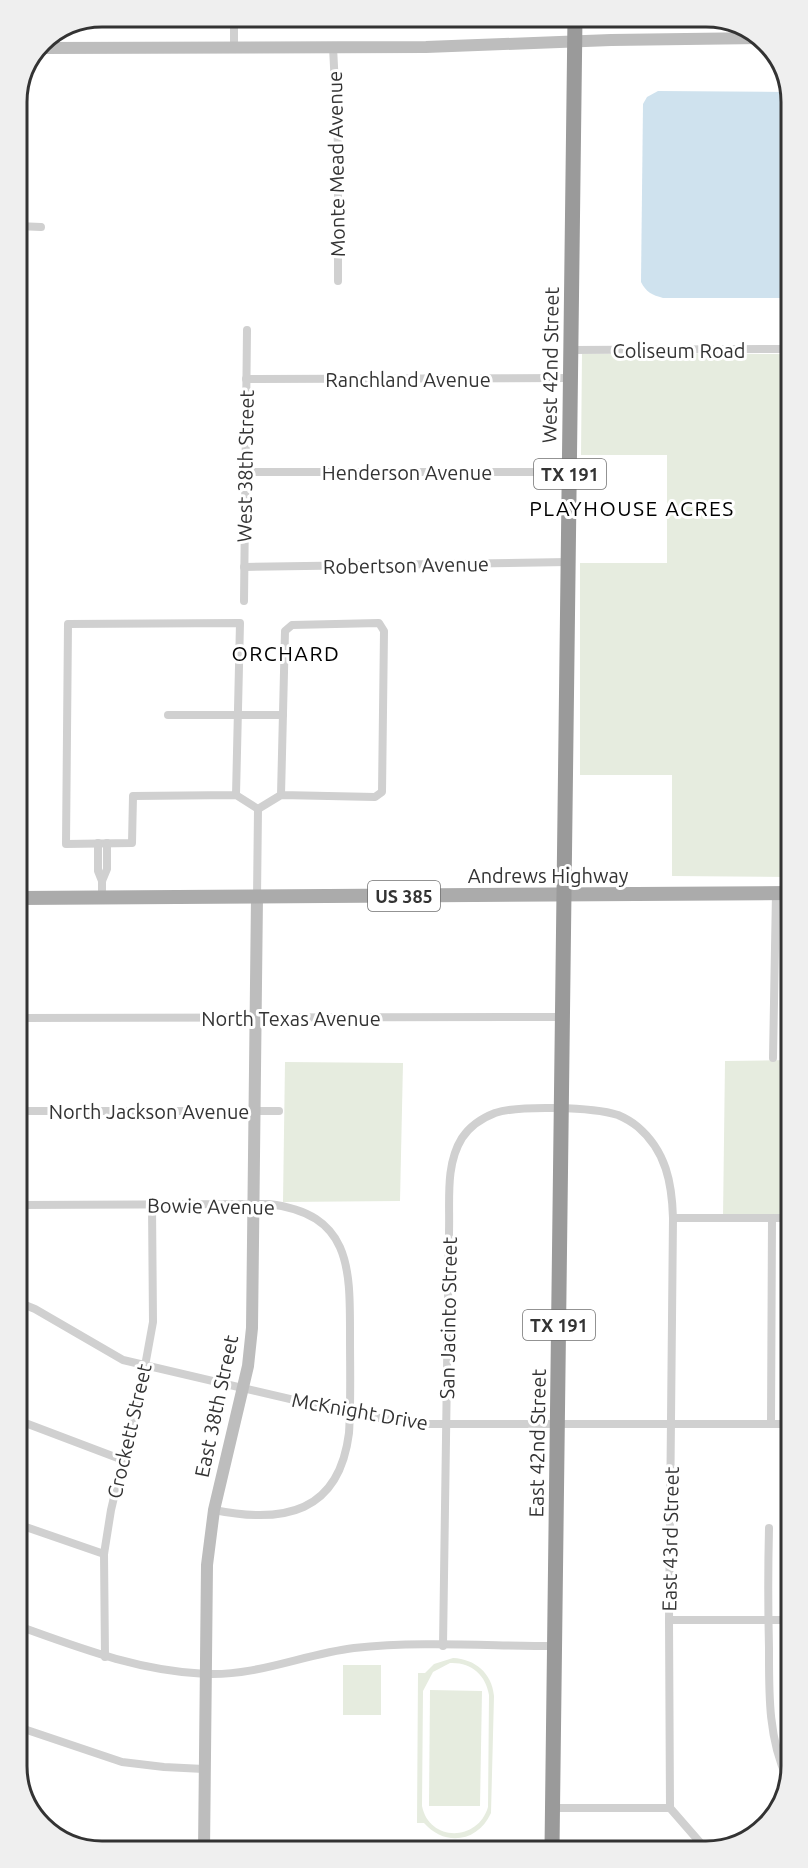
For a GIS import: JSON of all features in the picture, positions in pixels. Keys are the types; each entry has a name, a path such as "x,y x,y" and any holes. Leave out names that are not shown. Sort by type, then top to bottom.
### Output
{"highway":[{"name":"West 42nd Street","path":"564,894 575,27"},
{"name":"East 42nd Street","path":"552,1841 564,894"}],"main road":[{"name":"Andrews Highway","path":"27,898 781,893"}],"street":[{"path":"234,27 234,48"},
{"path":"51,48 426,47 575,41 745,38"},
{"name":"Monte Mead Avenue","path":"333,47 337,121 338,281"},
{"path":"27,226 41,227"},
{"name":"West 38th Street","path":"244,601 246,330"},
{"name":"Coliseum Road","path":"571,350 781,349"},
{"name":"Ranchland Avenue","path":"246,379 571,378"},
{"name":"Henderson Avenue","path":"245,472 570,472"},
{"name":"Robertson Avenue","path":"244,567 568,562"},
{"path":"236,795 240,623 68,624 66,844 132,843 133,796 236,795 258,809"},
{"path":"258,809 281,795 375,797 382,792 384,630 379,623 292,625 285,631 281,795"},
{"path":"168,715 283,716"},
{"path":"257,897 258,809"},
{"path":"102,843 107,869 102,881 102,898"},
{"name":"East 38th Street","path":"204,1841 207,1568 214,1510 248,1366 252,1328 257,897"},
{"path":"773,1058 781,911"},
{"name":"North Texas Avenue","path":"27,1018 563,1017"},
{"name":"San Jacinto Street","path":"443,1646 450,1180 453,1156 470,1128 487,1116 515,1110 607,1112 623,1117 639,1128 657,1149 668,1170 673,1218"},
{"name":"North Jackson Avenue","path":"27,1111 279,1111"},
{"name":"Crockett Street","path":"105,1657 104,1554 111,1510 153,1322 152,1204"},
{"name":"Bowie Avenue","path":"27,1205 254,1204 282,1206 311,1216 329,1230 342,1251 349,1284 350,1413 344,1462 333,1483 316,1500 296,1510 245,1514 214,1510"},
{"path":"673,1218 781,1218"},
{"name":"East 43rd Street","path":"670,1808 669,1620 673,1218"},
{"path":"771,1424 772,1218"},
{"name":"McKnight Drive","path":"27,1306 123,1360 350,1413 416,1424 446,1426 781,1424"},
{"path":"27,1424 123,1460"},
{"path":"27,1527 104,1554"},
{"path":"769,1528 769,1697 772,1733 781,1764"},
{"path":"669,1620 781,1620"},
{"path":"27,1629 105,1657 152,1669 205,1674 253,1671 356,1648 555,1646"},
{"path":"27,1730 122,1762 204,1769"},
{"path":"553,1808 670,1808 699,1841"}],"shaded area":[{"path":"582,354 781,354 781,877 672,876 672,775 580,775 580,563 667,563 667,455 581,455"},
{"path":"781,1060 781,1218 723,1218 725,1061"},
{"path":"285,1062 403,1063 400,1201 283,1202"},
{"path":"453,1658 468,1661 486,1674 493,1688 491,1813 478,1830 460,1838 442,1836 432,1831 424,1823 417,1823 418,1673 425,1673 434,1664","holes":["450,1663 471,1667 481,1676 489,1695 488,1807 483,1818 474,1827 465,1832 454,1833 434,1826 426,1818 422,1806 423,1691 433,1672"]},
{"path":"343,1665 381,1665 381,1715 343,1715"},
{"path":"430,1690 482,1691 480,1806 429,1806"}],"water":[{"path":"658,91 780,92 781,298 663,298 650,293 641,282 643,104 647,97"}],"district":[{"name":"PLAYHOUSE ACRES","path":"632,508"},
{"name":"ORCHARD","path":"286,653"}]}
